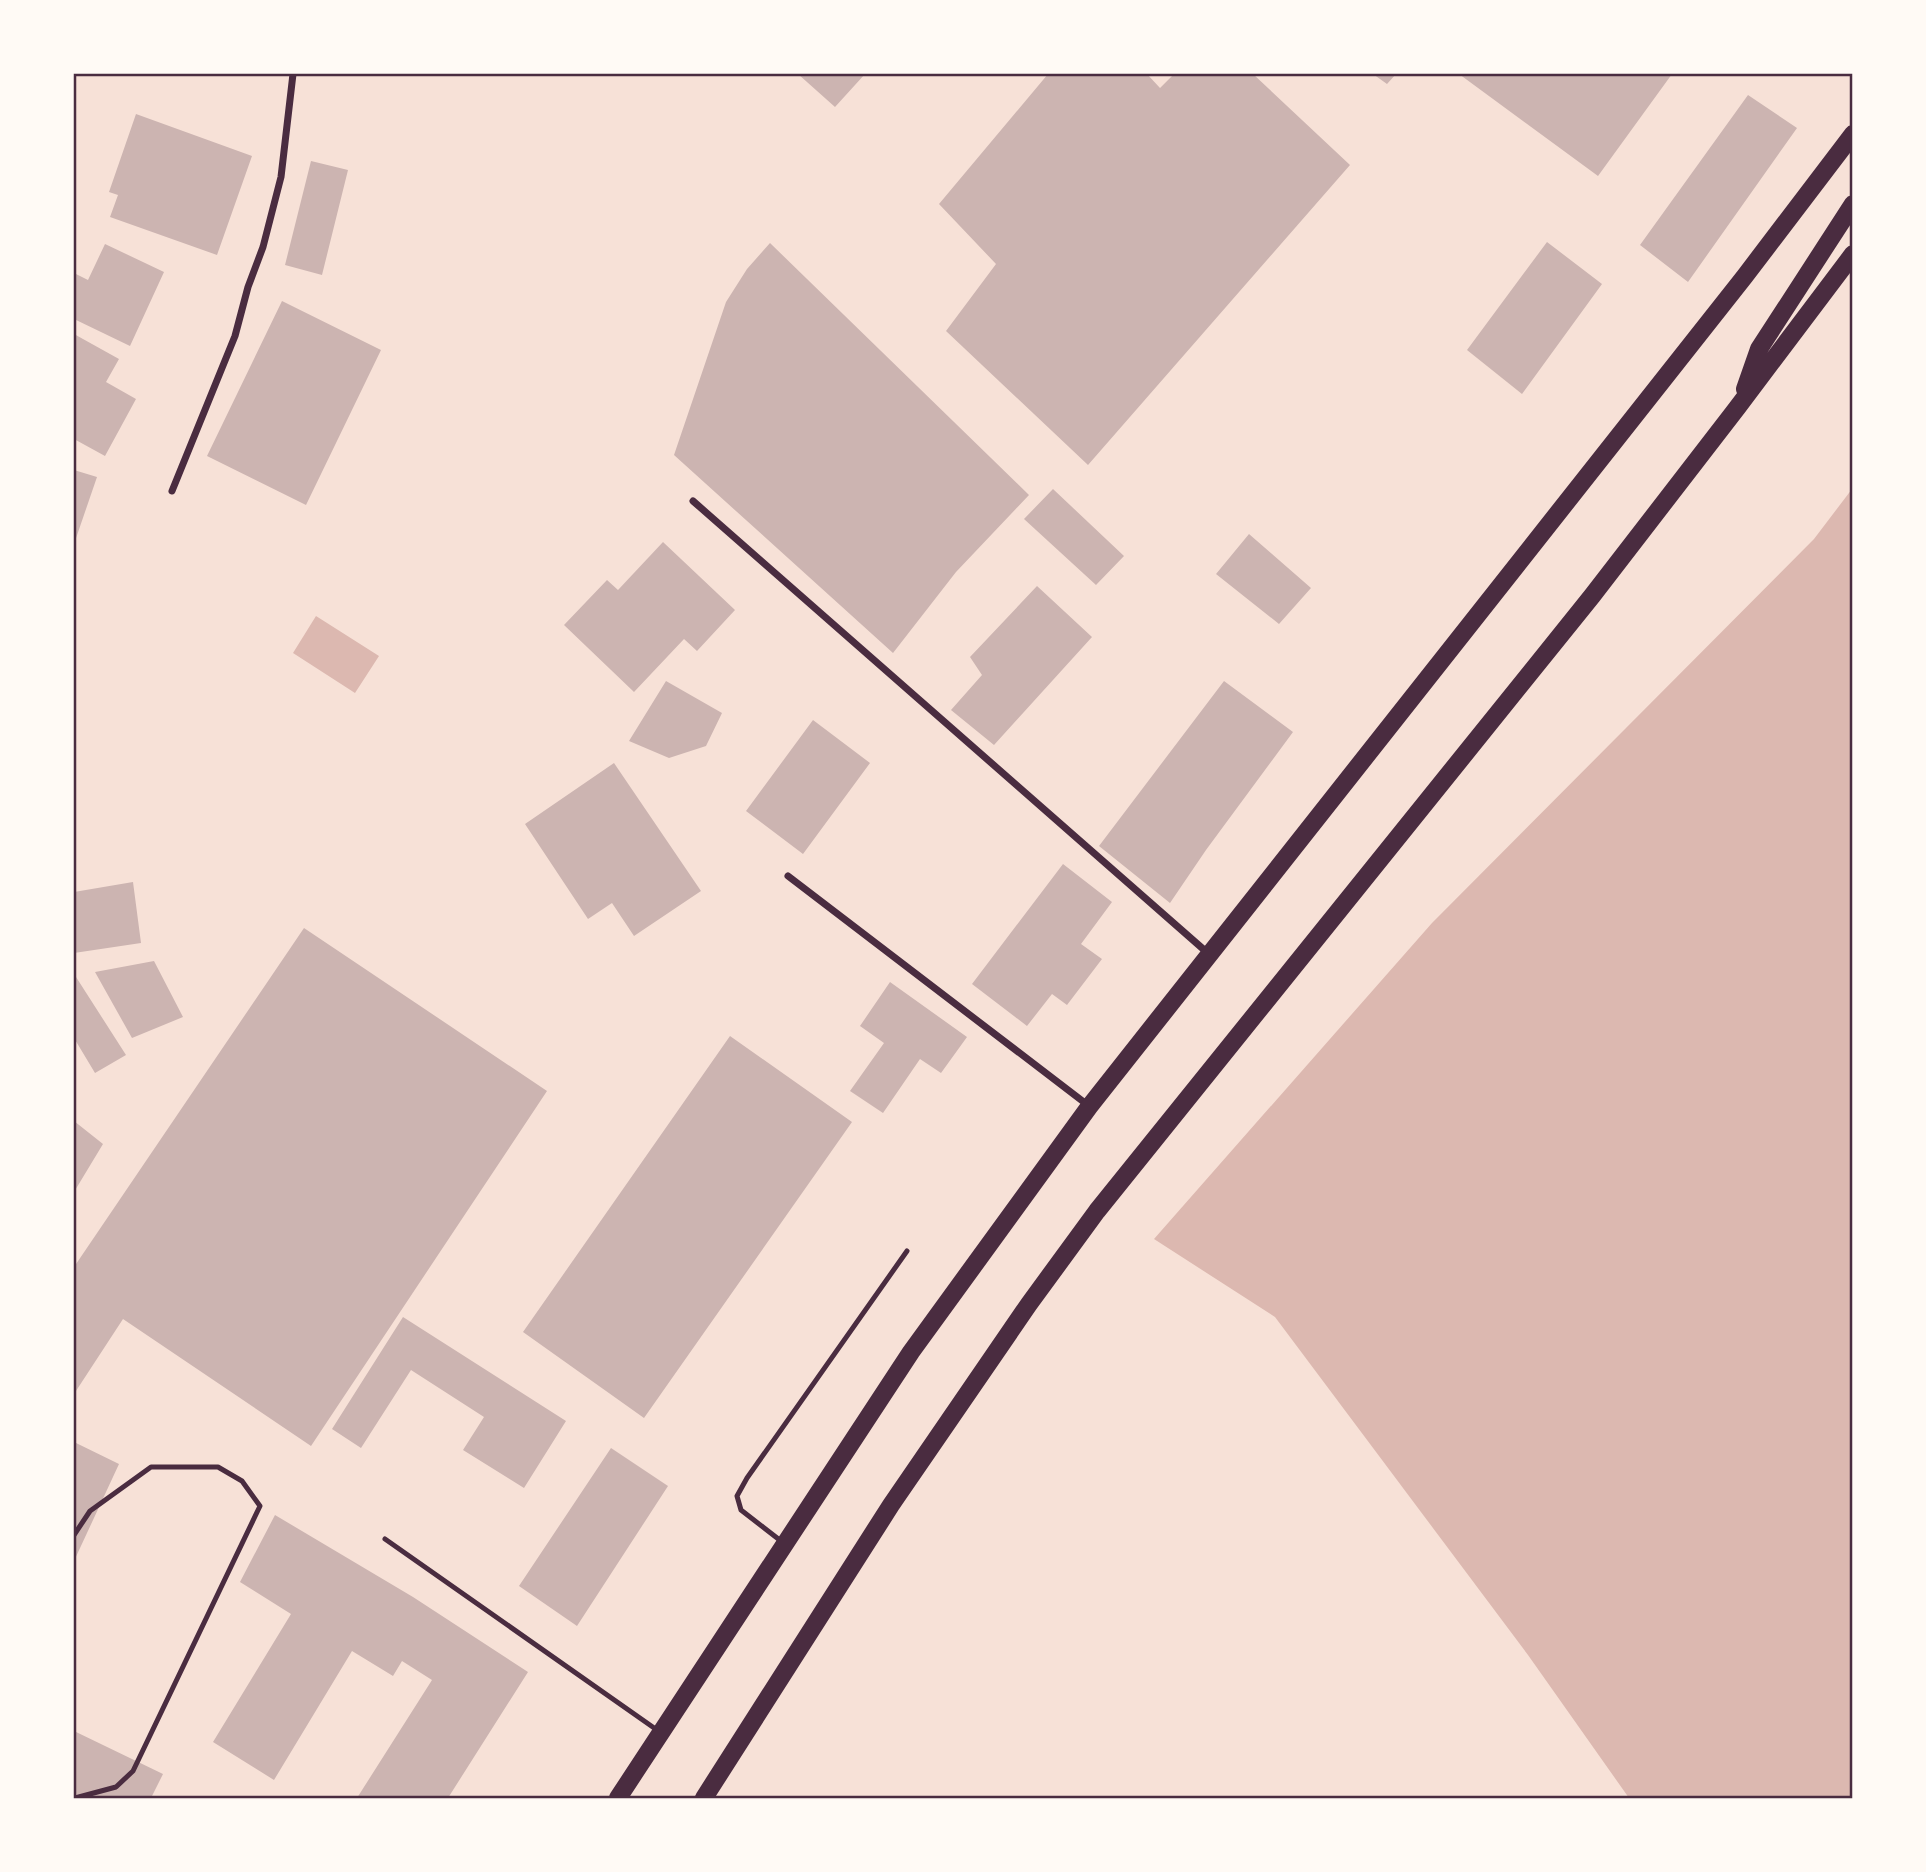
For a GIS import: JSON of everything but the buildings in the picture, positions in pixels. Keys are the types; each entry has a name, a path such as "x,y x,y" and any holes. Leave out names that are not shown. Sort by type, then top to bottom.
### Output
{"main road":[{"path":"618,1798 783,1543 911,1352 1089,1107 1745,276 1853,134"},
{"path":"1737,408 1759,349 1853,204"},
{"path":"704,1798 891,1505 1029,1304 1097,1211 1507,703 1737,408 1853,254"}],"street":[{"path":"172,491 234,336 263,247 281,177 293,74"},
{"path":"693,501 1211,955"},
{"path":"788,876 1089,1107"}],"lane":[{"path":"783,1543 741,1510 737,1496 907,1251"},
{"path":"74,1535 90,1511 150,1467 218,1467 242,1481 260,1506 133,1771 116,1787 75,1798"},
{"path":"385,1539 660,1732"}],"shaded area":[{"path":"1852,489 1852,1798 1629,1798 1528,1655 1275,1317 1154,1239 1432,923 1814,539"},
{"path":"316,616 379,656 355,693 293,653"}]}
